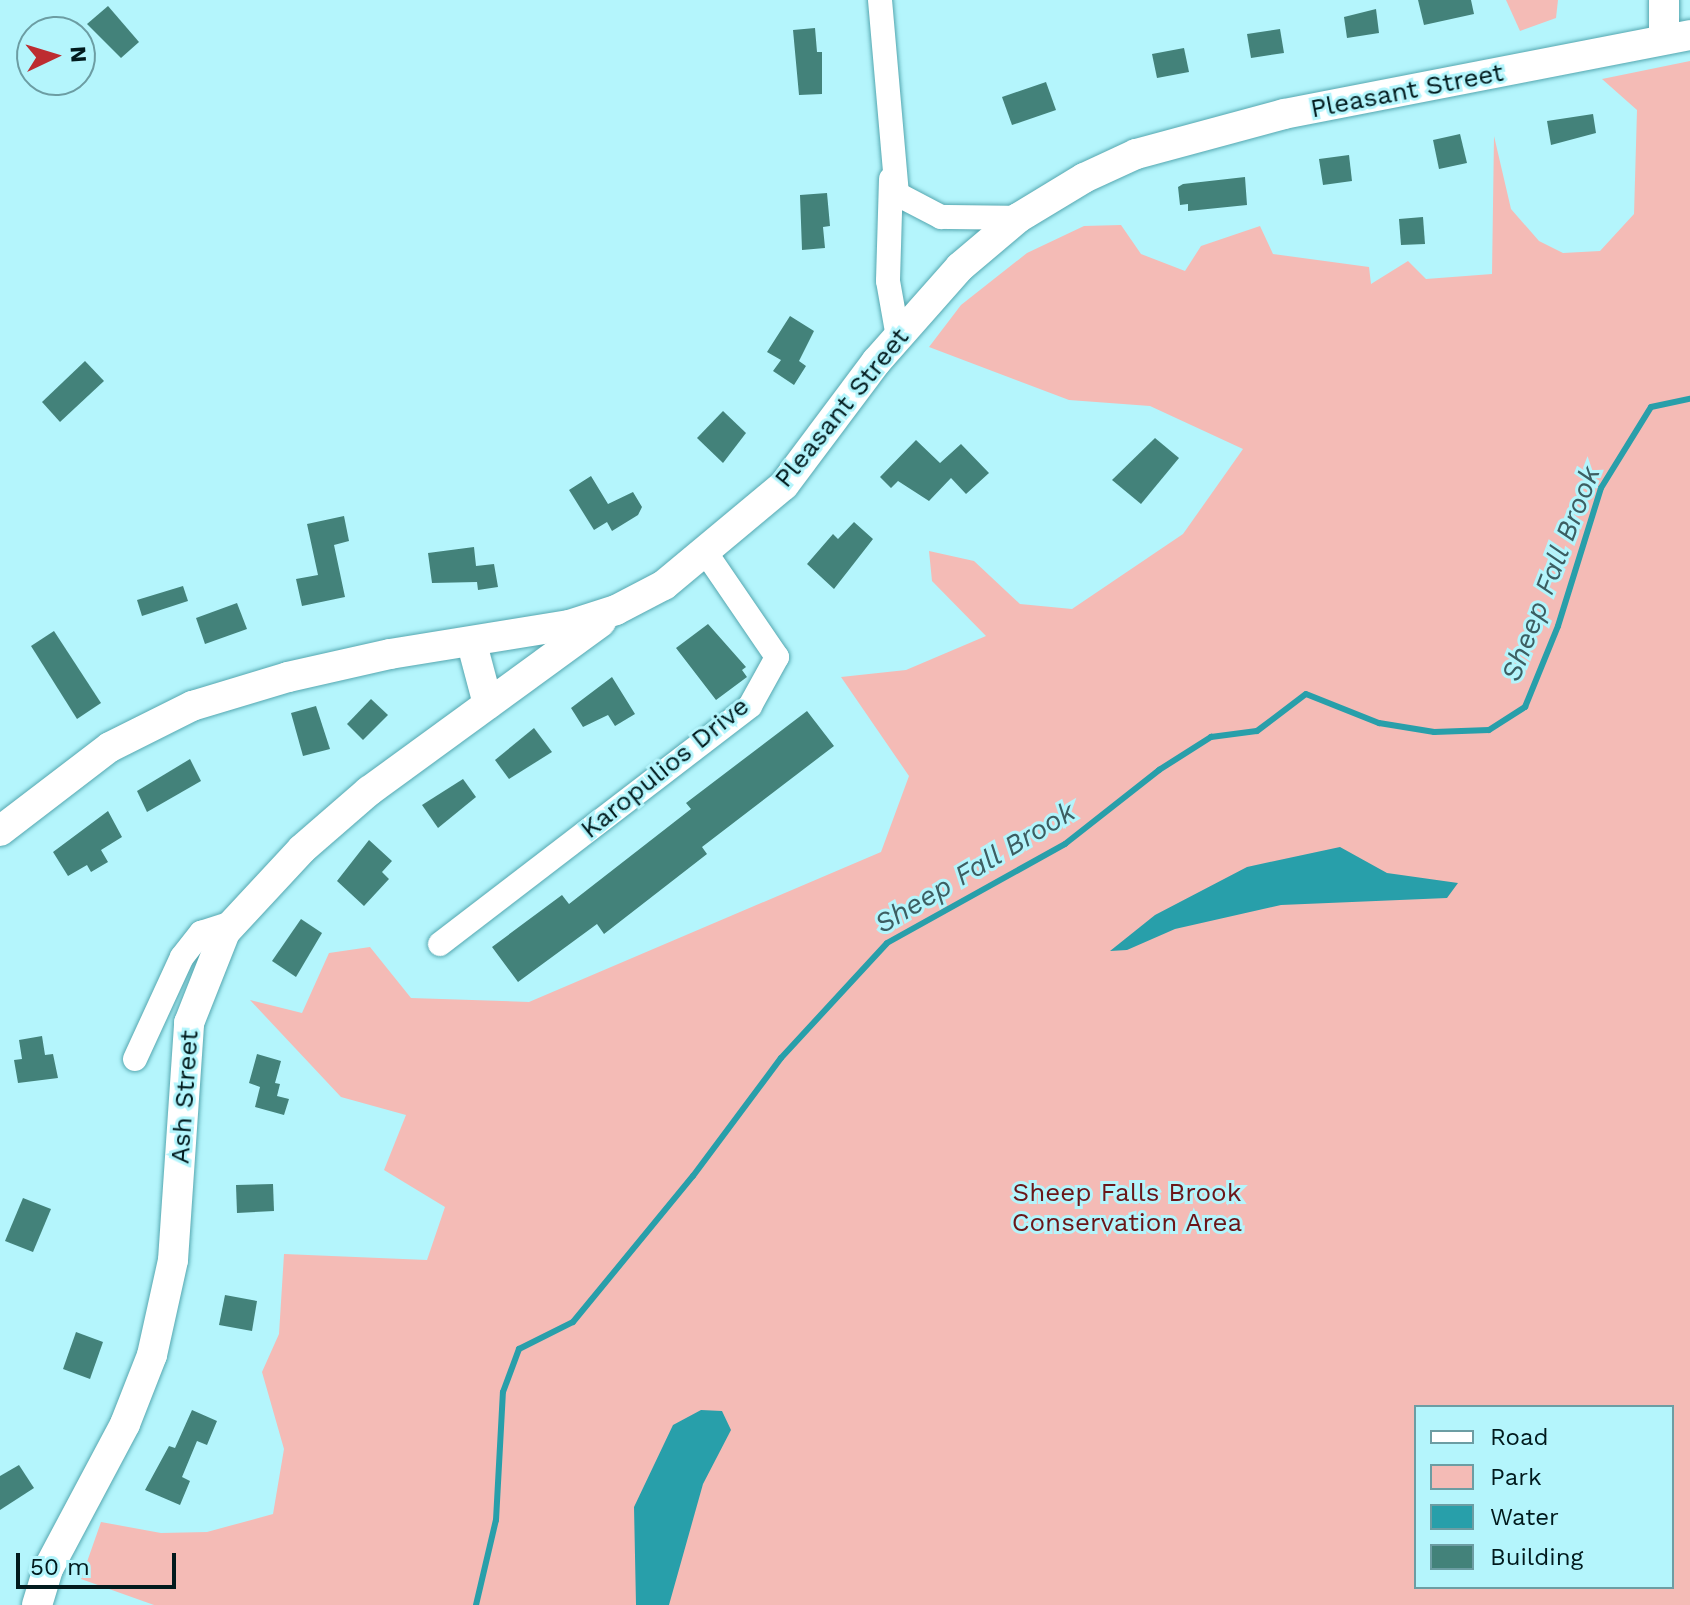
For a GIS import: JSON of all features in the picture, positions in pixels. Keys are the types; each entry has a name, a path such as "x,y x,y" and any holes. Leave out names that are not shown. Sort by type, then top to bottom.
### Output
{"street":[{"path":"880,0 891,179 888,281 898,337"},
{"name":"Pleasant Street","path":"0,831 110,747 192,706 361,660 472,644 569,625 616,610 664,585 784,485 898,337 960,267 1018,218 1110,166 1196,136 1677,37 1664,0"},
{"path":"891,179 897,194 926,214 1018,218"},
{"name":"Karopulios Drive","path":"440,944 750,706 777,657 706,553"},
{"name":"Ash Street","path":"37,1605 48,1569 119,1437 152,1355 173,1260 189,1023 225,932 335,820 616,610"},
{"path":"472,644 488,704"},
{"path":"135,1059 182,957 201,933 235,922"}],"green space":[{"path":"1506,0 1558,0 1556,18 1520,31"},
{"name":"Sheep Falls Brook Conservation Area","path":"1690,61 1690,1605 154,1605 81,1579 101,1522 161,1533 207,1532 273,1514 284,1449 262,1372 279,1334 284,1254 427,1260 445,1207 384,1170 406,1115 341,1097 250,1000 302,1013 329,953 370,947 411,998 529,1002 881,852 909,776 841,677 906,670 986,636 932,581 929,551 974,561 1020,604 1072,609 1183,534 1243,449 1150,406 1069,400 929,347 961,305 1027,253 1084,226 1121,225 1141,254 1185,271 1201,246 1260,226 1273,254 1369,267 1371,284 1408,261 1426,279 1492,274 1494,136 1511,209 1539,241 1563,253 1600,251 1634,214 1637,110 1602,79"}],"water":[{"path":"1340,847 1387,873 1458,883 1447,898 1281,905 1175,929 1127,950 1110,951 1155,915 1247,867"},
{"path":"701,1410 722,1411 731,1430 703,1484 669,1605 636,1605 634,1507 673,1425"}],"building":[{"path":"1418,0 1471,0 1474,14 1424,25"},
{"path":"108,6 139,42 121,58 96,33 96,16"},
{"path":"1376,9 1379,33 1347,38 1344,17"},
{"path":"815,28 817,52 822,52 822,94 799,95 793,30"},
{"path":"1280,29 1284,53 1251,58 1247,34"},
{"path":"1184,48 1189,72 1157,78 1152,54"},
{"path":"1046,82 1056,110 1012,125 1002,97"},
{"path":"1593,114 1596,133 1551,145 1547,121"},
{"path":"1460,134 1467,163 1439,169 1433,140"},
{"path":"1349,155 1352,181 1323,185 1319,159"},
{"path":"1245,177 1247,205 1188,211 1188,204 1180,205 1178,187 1183,184"},
{"path":"827,193 830,226 823,227 825,248 802,250 800,195"},
{"path":"1423,217 1425,244 1401,245 1399,219"},
{"path":"790,316 814,331 799,361 806,366 794,385 773,371 781,360 767,352"},
{"path":"85,361 104,381 60,422 42,402"},
{"path":"723,411 746,433 723,463 697,438"},
{"path":"1155,438 1179,458 1141,504 1112,480"},
{"path":"916,440 940,463 961,444 989,473 966,494 951,478 929,501 898,481 891,488 880,477"},
{"path":"591,476 608,504 633,492 642,507 638,515 612,531 607,522 594,530 569,490"},
{"path":"344,516 349,541 334,545 345,597 302,606 296,579 318,575 307,524"},
{"path":"854,522 873,539 834,589 807,564 833,534 838,539"},
{"path":"474,547 476,566 494,564 498,587 478,590 477,582 432,583 428,553"},
{"path":"183,586 188,601 142,616 137,600"},
{"path":"237,603 247,629 205,644 196,618"},
{"path":"708,624 746,667 742,670 747,677 716,700 676,648"},
{"path":"54,631 101,703 77,719 31,646"},
{"path":"612,677 635,714 615,726 608,715 583,727 571,708"},
{"path":"371,699 388,715 363,740 347,724"},
{"path":"316,706 330,749 303,756 291,713"},
{"path":"807,711 834,746 702,847 707,854 604,934 597,924 518,982 492,947 562,895 569,904 691,809 686,803"},
{"path":"534,728 552,752 509,779 495,760"},
{"path":"190,759 201,781 147,812 137,791"},
{"path":"463,779 476,797 438,828 422,805"},
{"path":"108,811 122,837 101,850 108,862 91,872 87,865 68,876 53,852"},
{"path":"369,840 392,861 382,872 389,879 364,906 337,881"},
{"path":"301,919 322,933 296,977 272,961"},
{"path":"42,1036 45,1055 53,1054 58,1078 18,1083 14,1060 22,1059 19,1040"},
{"path":"257,1054 281,1061 275,1083 280,1084 277,1096 289,1099 284,1115 255,1107 260,1087 249,1083"},
{"path":"273,1184 274,1211 237,1213 236,1185"},
{"path":"23,1198 51,1209 33,1252 5,1241"},
{"path":"225,1295 257,1301 252,1331 219,1325"},
{"path":"76,1332 103,1342 90,1379 63,1369"},
{"path":"192,1410 217,1421 207,1445 197,1441 182,1477 190,1481 180,1505 145,1490 169,1446 175,1448"},
{"path":"19,1465 34,1488 0,1510 0,1476"}],"waterway":[{"name":"Sheep Fall Brook","path":"476,1605 496,1520 503,1392 519,1349 573,1322 693,1176 781,1058 887,943 1065,844 1159,770 1211,737 1257,731 1306,694 1379,723 1434,732 1489,730 1525,707 1558,626 1601,488 1651,407 1690,399"}]}
